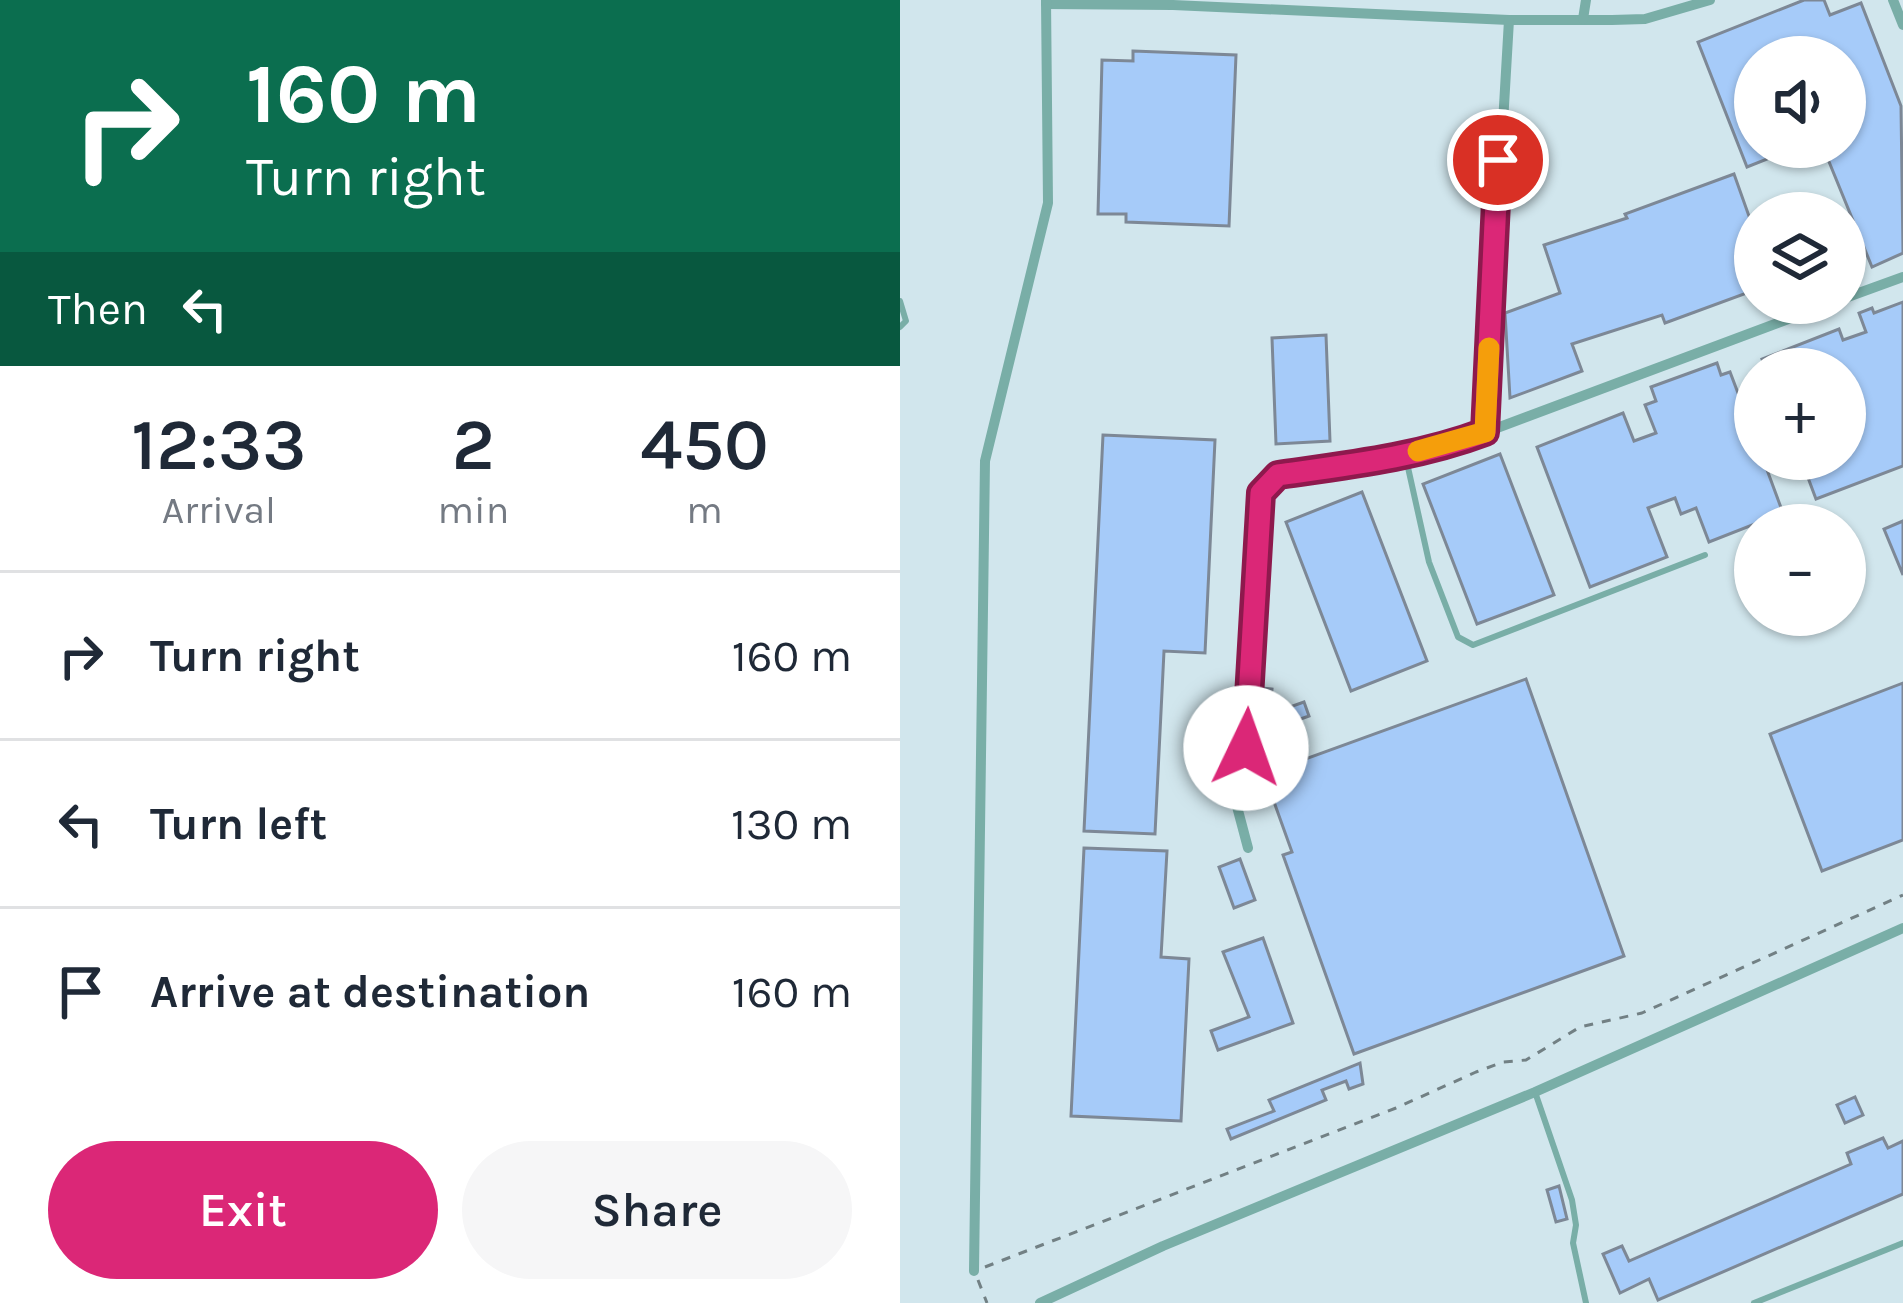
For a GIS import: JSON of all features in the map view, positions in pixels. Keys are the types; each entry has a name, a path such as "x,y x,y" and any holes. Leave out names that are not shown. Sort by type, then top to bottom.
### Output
{"street":[{"path":"1583,19 1586,0"},
{"path":"974,1271 985,460 1048,203 1046,2 1173,3 1509,20 1645,19 1710,0"},
{"path":"1893,0 1903,25"},
{"path":"1485,432 1509,20"},
{"path":"1866,290 1903,277"},
{"path":"1248,848 1232,784 1246,748 1261,493 1278,475 1406,454 1485,432 1775,324"},
{"path":"1040,1303 1903,928"}],"lane":[{"path":"900,301 906,321 900,327"},
{"path":"1406,454 1429,562 1458,637 1473,645 1706,555"},
{"path":"1534,1092 1572,1200 1573,1243 1586,1303"},
{"path":"1754,1303 1903,1243"}],"path":[{"path":"987,1303 974,1271 1396,1108 1476,1072 1526,1060 1580,1027 1642,1013 1903,895"}],"building":[{"path":"1804,0 1824,0 1830,15 1861,3 1901,106 1903,253 1872,267 1866,252 1866,192 1841,192 1832,168 1866,168 1866,36 1734,36 1734,134 1698,42"},
{"path":"1133,51 1236,55 1229,226 1126,222 1126,214 1098,214 1102,60 1133,61"},
{"path":"1734,174 1740,192 1734,192 1734,298 1665,323 1662,315 1572,344 1582,371 1510,398 1505,313 1560,293 1544,245 1627,218 1625,214"},
{"path":"1903,302 1903,466 1816,499 1809,480 1866,480 1866,348 1790,348 1839,329 1843,340 1866,332 1866,310 1872,308 1874,313"},
{"path":"1326,335 1330,441 1276,444 1272,338"},
{"path":"1717,363 1721,375 1730,372 1734,383 1734,480 1771,480 1780,504 1734,504 1734,532 1709,542 1696,508 1681,514 1675,498 1648,508 1667,557 1590,587 1537,447 1623,413 1634,441 1656,433 1645,405 1656,401 1651,387"},
{"path":"1103,435 1215,440 1205,653 1164,651 1155,834 1084,831"},
{"path":"1500,454 1554,595 1477,624 1423,484"},
{"path":"1362,492 1427,661 1351,691 1286,522"},
{"path":"1903,521 1903,575 1884,529"},
{"path":"1526,679 1624,956 1354,1054 1283,855 1292,852 1264,774"},
{"path":"1903,683 1903,840 1822,871 1770,734"},
{"path":"1261,688 1272,689 1270,714 1304,702 1309,716 1281,726 1260,710"},
{"path":"1084,848 1167,851 1161,957 1189,959 1181,1121 1071,1116"},
{"path":"1240,859 1255,900 1234,908 1219,867"},
{"path":"1263,938 1293,1023 1218,1050 1211,1031 1249,1017 1223,952"},
{"path":"1360,1063 1363,1084 1349,1089 1346,1081 1322,1090 1326,1100 1231,1139 1227,1129 1274,1111 1269,1100"},
{"path":"1855,1097 1863,1115 1845,1123 1837,1105"},
{"path":"1883,1138 1888,1148 1903,1141 1903,1194 1658,1300 1649,1279 1620,1293 1603,1254 1622,1246 1629,1261 1851,1164 1847,1153"},
{"path":"1559,1186 1567,1219 1556,1222 1547,1190"}],"slow traffic":[{"path":"1418,451 1485,432 1489,348"}],"route":[{"path":"1246,748 1261,493 1267,483 1278,475 1367,462 1457,443 1485,432 1498,160"}]}
